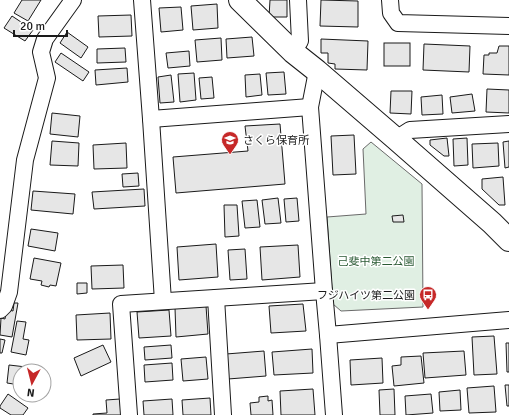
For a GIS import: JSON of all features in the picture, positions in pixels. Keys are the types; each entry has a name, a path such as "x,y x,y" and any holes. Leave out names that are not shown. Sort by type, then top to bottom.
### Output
{"street":[{"path":"0,310 4,306 10,292 25,160 48,78 41,52 45,39 73,0"},
{"path":"142,0 163,301"},
{"path":"240,0 293,52 396,139 492,223 509,240"},
{"path":"293,52 300,42 298,0"},
{"path":"390,0 391,13 398,23 509,26"},
{"path":"317,71 310,108 334,415"},
{"path":"151,119 310,108"},
{"path":"396,139 410,130 509,124"},
{"path":"129,415 122,304 324,291"},
{"path":"216,298 223,415"},
{"path":"328,335 509,320"}],"green space":[{"name":"己斐中第二公園","path":"371,142 422,184 423,307 341,311 333,304 327,217 366,214 363,149"}],"building":[{"path":"22,0 41,0 28,21 14,13"},
{"path":"270,0 287,0 287,17 269,17"},
{"path":"321,0 358,1 358,27 320,26"},
{"path":"217,4 218,28 193,30 191,6"},
{"path":"181,7 183,30 161,32 159,8"},
{"path":"131,15 132,36 99,37 98,16"},
{"path":"12,16 33,30 25,41 4,28"},
{"path":"67,32 88,47 81,58 60,43"},
{"path":"252,37 254,56 227,58 226,39"},
{"path":"221,38 222,60 197,62 195,40"},
{"path":"321,39 368,41 367,70 335,69 335,64 328,63 328,53 321,53"},
{"path":"384,43 410,43 410,66 384,66"},
{"path":"424,44 470,46 469,72 423,70"},
{"path":"499,46 509,46 509,75 483,74 484,55 489,55 489,53 497,53"},
{"path":"125,48 126,62 97,63 97,49"},
{"path":"189,51 190,66 168,68 166,53"},
{"path":"61,53 89,72 83,81 55,62"},
{"path":"127,68 128,82 96,85 95,70"},
{"path":"284,72 286,94 268,95 266,73"},
{"path":"194,73 196,100 180,102 178,74"},
{"path":"260,74 262,95 246,97 245,75"},
{"path":"171,75 174,102 160,103 158,77"},
{"path":"212,77 214,98 201,99 199,78"},
{"path":"487,89 509,90 509,113 486,112"},
{"path":"391,91 412,91 411,114 390,113"},
{"path":"472,94 475,111 452,113 450,97"},
{"path":"442,95 443,114 422,115 421,97"},
{"path":"52,113 80,116 78,137 50,134"},
{"path":"280,124 285,184 176,193 173,157 248,151 245,126"},
{"path":"354,135 356,174 333,175 331,136"},
{"path":"447,138 449,156 444,156 430,145 430,140"},
{"path":"467,138 468,165 454,166 453,139"},
{"path":"52,141 79,143 78,166 50,165"},
{"path":"509,141 509,167 505,168 503,142"},
{"path":"126,143 127,168 94,169 93,145"},
{"path":"498,143 499,166 473,168 472,144"},
{"path":"138,173 139,186 123,187 122,174"},
{"path":"503,177 505,205 499,205 482,189 482,179"},
{"path":"144,189 145,206 94,209 92,192"},
{"path":"33,191 75,194 73,214 31,210"},
{"path":"278,198 281,223 265,224 262,200"},
{"path":"297,198 299,221 286,222 284,199"},
{"path":"257,200 260,227 245,228 242,201"},
{"path":"224,205 237,205 239,236 225,237"},
{"path":"403,215 404,222 393,222 392,216"},
{"path":"31,229 58,233 55,251 28,246"},
{"path":"216,244 218,277 179,280 177,247"},
{"path":"298,245 300,277 262,280 260,247"},
{"path":"245,249 247,279 230,280 228,250"},
{"path":"34,258 61,263 56,286 50,285 49,287 41,285 42,281 30,279"},
{"path":"123,265 124,288 92,289 91,266"},
{"path":"77,283 87,283 87,293 77,294"},
{"path":"14,303 18,303 12,337 0,335 1,318 5,319 6,313 9,310 13,311"},
{"path":"303,304 306,331 271,333 269,306"},
{"path":"206,306 208,334 176,337 175,308"},
{"path":"169,310 171,336 139,338 137,312"},
{"path":"110,313 111,339 77,340 76,315"},
{"path":"17,321 26,322 23,339 29,340 26,355 11,352"},
{"path":"494,336 497,374 474,375 472,337"},
{"path":"0,339 5,340 2,353 0,353"},
{"path":"506,343 509,343 509,372 507,372"},
{"path":"103,345 111,362 81,376 74,358"},
{"path":"171,345 172,358 145,360 144,347"},
{"path":"312,349 313,373 274,375 272,352"},
{"path":"264,351 266,376 228,379 226,354"},
{"path":"464,351 466,375 425,378 423,353"},
{"path":"421,356 424,383 394,386 392,366 401,365 401,357"},
{"path":"206,357 208,379 183,381 181,359"},
{"path":"382,358 383,383 351,385 350,360"},
{"path":"172,363 173,380 145,382 144,365"},
{"path":"9,365 12,365 12,384 7,383"},
{"path":"505,385 509,385 509,406 507,406"},
{"path":"494,386 496,412 469,413 467,388"},
{"path":"313,389 315,415 281,415 280,391"},
{"path":"394,389 395,415 380,415 379,390"},
{"path":"460,390 461,410 440,411 439,392"},
{"path":"8,394 12,397 12,403 21,403 28,408 23,415 11,415 0,408"},
{"path":"431,394 433,413 406,415 405,396"},
{"path":"268,396 268,401 272,400 273,415 251,415 250,403 259,402 259,397"},
{"path":"210,398 211,415 183,415 182,400"},
{"path":"120,399 121,415 93,415 107,413 106,400"},
{"path":"172,399 173,415 144,415 143,401"}],"place":[{"name":"さくら保育所","path":"230,155"},
{"name":"フジハイツ第二公園","path":"428,310"}]}
